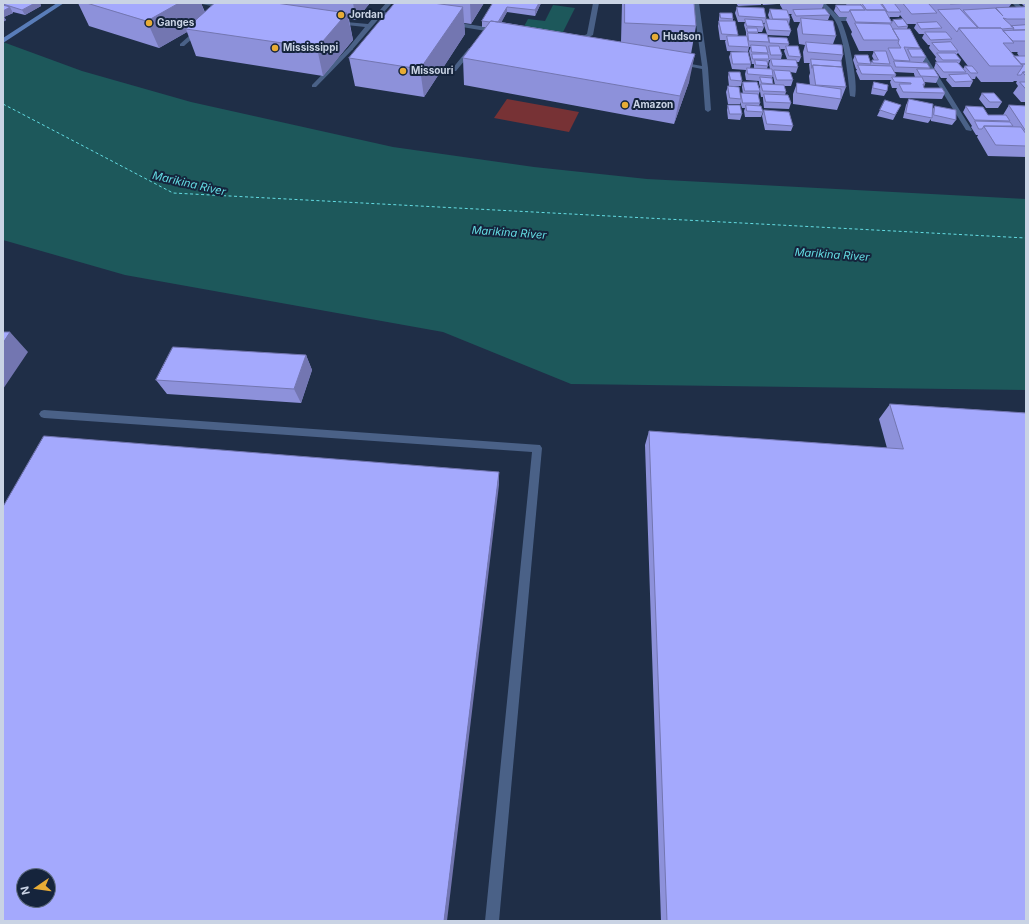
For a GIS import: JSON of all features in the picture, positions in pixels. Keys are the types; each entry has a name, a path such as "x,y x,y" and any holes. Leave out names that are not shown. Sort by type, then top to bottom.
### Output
{"main road":[{"path":"3,41 61,3"}],"street":[{"path":"200,3 233,8"},
{"path":"314,86 350,49 389,3"},
{"path":"568,43 590,35 596,3"},
{"path":"696,3 705,68 708,110"},
{"path":"822,3 837,19 850,65 853,96"},
{"path":"1015,3 1026,15"},
{"path":"220,11 225,6"},
{"path":"381,13 404,17"},
{"path":"837,19 867,19"},
{"path":"332,21 370,26"},
{"path":"442,22 487,29 504,37"},
{"path":"182,45 203,26"},
{"path":"483,35 487,29"},
{"path":"915,42 969,130"},
{"path":"454,70 473,46"},
{"path":"573,48 581,49"},
{"path":"674,64 705,68"},
{"path":"44,414 537,448 492,921"}],"shaded area":[{"path":"507,99 579,112 569,132 494,118"}],"water":[{"path":"553,5 575,8 561,36 522,30 528,19 545,21"},
{"name":"Marikina River","path":"3,42 82,71 191,102 393,147 534,167 647,179 1026,199 1026,390 571,384 443,332 125,275 3,240"}],"building":[{"path":"3,3 35,3 22,10"},
{"path":"87,3 179,3 147,21"},
{"path":"215,3 276,3 347,13 317,48 186,29"},
{"path":"395,3 433,3 463,7 420,69 349,58"},
{"path":"493,3 539,3 535,10 507,7 498,22 482,21"},
{"path":"625,3 694,3 696,26 625,23"},
{"path":"862,3 880,3 887,12 885,10 867,10"},
{"path":"882,3 894,3 901,12 888,12"},
{"path":"903,3 928,3 937,13 912,14"},
{"path":"949,3 973,3 951,4"},
{"path":"3,5 10,7 3,11"},
{"path":"836,5 861,5 865,10 850,10 849,12 841,12"},
{"path":"737,7 764,8 766,18 739,16"},
{"path":"1025,7 1026,19 1003,18 1014,28 1002,29 979,28 963,10 995,8 1003,16 996,8"},
{"path":"770,9 787,10 790,19 773,19"},
{"path":"825,9 830,15 796,16 793,10"},
{"path":"960,9 978,28 959,28 957,32 938,10"},
{"path":"850,10 885,10 892,23 856,22"},
{"path":"720,13 732,13 733,19 721,18"},
{"path":"801,18 833,21 836,36 803,34"},
{"path":"745,19 762,20 764,27 747,26"},
{"path":"766,19 787,20 791,31 769,30"},
{"path":"903,19 908,26 898,27 893,20"},
{"path":"491,21 695,54 680,96 463,58"},
{"path":"719,21 735,21 738,35 722,34"},
{"path":"937,22 942,28 921,29 917,23"},
{"path":"855,23 890,24 899,40 864,40"},
{"path":"1026,25 1026,30 1013,30 1014,28 1011,26"},
{"path":"747,28 757,28 758,32 748,32"},
{"path":"959,28 1001,28 1014,43 1003,43 1023,66 990,66"},
{"path":"893,29 910,29 920,48 904,47 910,61 894,60 888,48 901,48 898,43 899,40"},
{"path":"1026,30 1026,41 1013,41 1003,31"},
{"path":"925,32 946,32 952,39 931,40"},
{"path":"748,33 767,34 769,42 749,41"},
{"path":"727,36 747,36 749,47 729,46"},
{"path":"769,37 787,38 789,44 770,43"},
{"path":"806,42 842,45 843,55 808,52"},
{"path":"951,42 958,51 939,51 932,43"},
{"path":"751,45 766,46 768,53 752,52"},
{"path":"769,46 779,46 782,55 771,55"},
{"path":"786,46 798,46 801,57 789,56"},
{"path":"908,49 921,49 926,57 912,57"},
{"path":"874,51 886,51 890,64 873,63 872,60 878,60"},
{"path":"731,52 748,52 751,64 733,64"},
{"path":"937,53 955,53 961,60 943,60"},
{"path":"752,54 768,54 769,59 753,59"},
{"path":"855,55 868,55 871,64 858,63"},
{"path":"1014,56 1026,56 1026,64 1021,64"},
{"path":"771,59 796,60 798,67 773,66"},
{"path":"811,59 841,61 842,67 813,65 812,68"},
{"path":"755,60 767,61 768,66 756,65"},
{"path":"894,61 927,63 930,68 896,67"},
{"path":"936,62 957,62 966,72 944,72"},
{"path":"1021,64 1026,64 1026,72 1023,72 1021,75 1017,75 1023,66"},
{"path":"813,65 842,67 846,87 816,85"},
{"path":"858,65 891,66 896,75 862,74"},
{"path":"965,66 972,66 978,73 971,73"},
{"path":"747,68 772,69 773,76 748,74"},
{"path":"917,69 934,69 939,77 921,76"},
{"path":"774,70 790,71 793,80 777,80"},
{"path":"729,72 740,72 742,81 731,80"},
{"path":"968,74 973,81 955,82 949,75"},
{"path":"760,77 772,78 773,84 762,83"},
{"path":"892,77 922,77 925,84 923,84 924,88 942,88 945,93 903,92 899,84 911,83 895,82"},
{"path":"743,82 757,82 760,91 745,91"},
{"path":"874,82 888,85 887,91 873,88"},
{"path":"1020,82 1026,82 1026,89"},
{"path":"797,83 841,89 841,99 797,93"},
{"path":"761,84 784,85 786,92 763,91"},
{"path":"728,86 739,87 741,99 730,98"},
{"path":"741,93 758,94 760,103 743,103"},
{"path":"982,93 994,93 1002,102 990,102"},
{"path":"764,94 788,95 791,103 766,102"},
{"path":"909,99 933,104 932,118 906,113"},
{"path":"885,100 901,105 895,115 880,110"},
{"path":"728,105 740,105 742,114 730,114"},
{"path":"746,105 761,106 763,112 747,111"},
{"path":"1009,105 1026,106 1026,131"},
{"path":"935,106 956,110 956,120 934,115"},
{"path":"966,106 983,107 988,115 1006,115 1010,121 975,120"},
{"path":"764,110 789,112 793,126 767,124"},
{"path":"975,121 1010,122 1013,126 984,126 982,129 979,129"},
{"path":"984,126 1021,127 1026,134 1026,146 996,145"},
{"path":"3,332 10,332 3,343"},
{"path":"173,347 306,355 294,389 156,380"},
{"path":"890,404 1026,413 1026,921 667,921 649,431 903,449"},
{"path":"44,436 499,472 444,921 3,921 3,507"}],"ferry route":[{"path":"3,104 173,193 1026,238"}],"place":[{"name":"Jordan","path":"341,15"},
{"name":"Ganges","path":"149,23"},
{"name":"Hudson","path":"655,37"},
{"name":"Mississippi","path":"275,48"},
{"name":"Missouri","path":"403,71"},
{"name":"Amazon","path":"625,105"}]}
